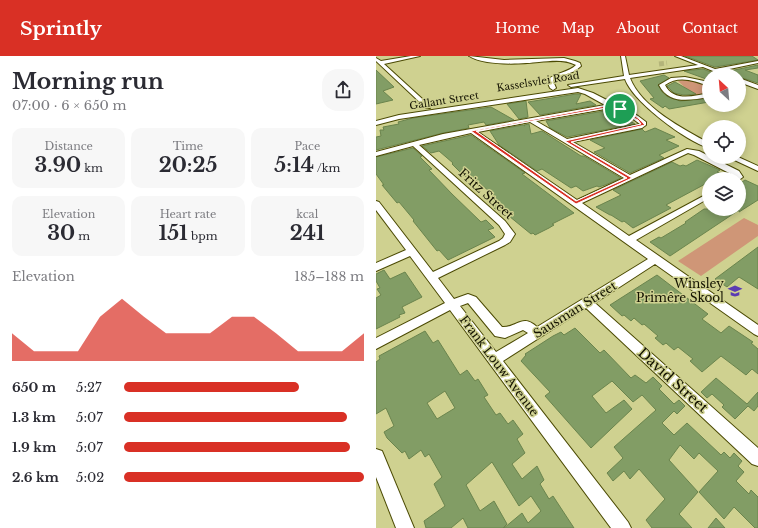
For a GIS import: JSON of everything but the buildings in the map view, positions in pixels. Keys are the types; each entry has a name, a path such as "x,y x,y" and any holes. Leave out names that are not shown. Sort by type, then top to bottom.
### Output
{"street":[{"path":"380,64 418,56"},
{"path":"471,56 486,60 575,59 579,66 576,69 552,78 550,81 553,88"},
{"path":"624,56 627,77 632,88 660,116 702,142"},
{"path":"677,56 708,68"},
{"path":"683,58 692,56"},
{"path":"376,58 380,64 428,107"},
{"path":"725,68 758,62"},
{"path":"672,64 688,68"},
{"path":"659,66 668,71"},
{"name":"Kasselsvlei Road","path":"391,112 703,66"},
{"path":"702,81 688,78 667,82 662,85 664,90 670,96 676,98 702,96"},
{"path":"746,82 757,85"},
{"path":"746,87 757,85"},
{"name":"Gallant Street","path":"376,123 399,117 575,90 586,92 611,106 633,115 643,122 643,125 567,141"},
{"path":"376,154 443,136 611,106"},
{"path":"530,120 630,178"},
{"path":"473,131 758,331"},
{"name":"Fritz Street","path":"412,144 508,229 510,234 507,240 502,243 431,277"},
{"path":"576,203 680,154 690,151 734,172"},
{"path":"746,163 758,169"},
{"path":"629,240 702,198"},
{"name":"Frank Louw Avenue","path":"377,208 412,251 622,528"},
{"path":"376,267 412,251"},
{"name":"Sausman Street","path":"494,360 656,259"},
{"path":"376,344 452,304 470,298 499,332 508,333 518,326 526,325 531,327 537,334"},
{"name":"David Street","path":"587,302 758,458"},
{"path":"376,457 405,528"}],"shaded area":[{"path":"688,79 702,83 702,94 694,96 678,81"},
{"path":"744,218 758,225 758,236 701,276 678,261"}],"tunnel":[{"path":"659,64 667,63"}],"place":[{"name":"Winsley Primêre Skool","path":"735,291"}],"route":[{"path":"611,106 620,109 633,115 643,122 643,125 640,127 567,141 630,178 576,203 473,131 611,106"}]}
